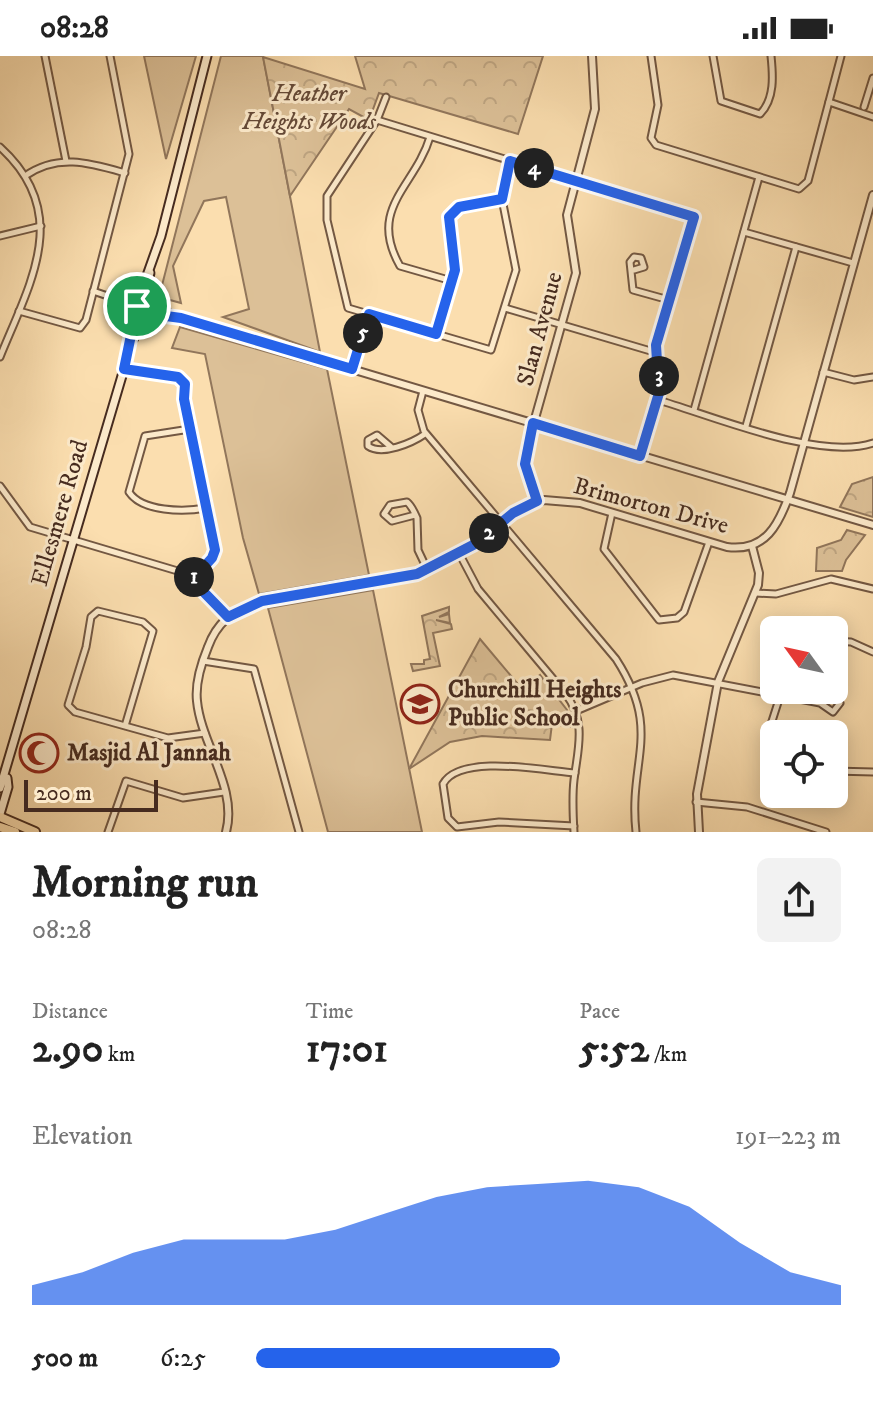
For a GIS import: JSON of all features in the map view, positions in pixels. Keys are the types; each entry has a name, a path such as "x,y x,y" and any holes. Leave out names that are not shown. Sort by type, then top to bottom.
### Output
{"main road":[{"name":"Ellesmere Road","path":"0,788 7,775 124,369 207,56"},
{"name":"Ellesmere Road","path":"0,815 8,787 7,775"},
{"path":"0,815 35,832"},
{"path":"0,827 15,832"}],"street":[{"path":"45,56 66,161"},
{"path":"19,311 80,328 125,173 129,147 110,56"},
{"path":"592,56 599,56"},
{"name":"Slan Avenue","path":"537,501 525,464 533,423 576,273 567,215 595,109 592,56"},
{"path":"651,56 658,105 653,143 799,189 805,187 841,56"},
{"path":"713,56 721,101 760,114 767,107 773,82 771,56"},
{"path":"864,107 873,78"},
{"path":"386,97 377,120 331,188 325,206 344,303 348,308 491,350 516,270 502,199 510,161"},
{"path":"829,102 873,117"},
{"path":"377,120 694,217 654,352 659,382 658,400 640,456"},
{"path":"430,137 422,157 389,210 388,226 400,266 452,281"},
{"path":"0,147 25,176 41,226 38,260 0,357"},
{"path":"25,176 48,165 66,161 125,173"},
{"path":"694,410 759,177"},
{"name":"Brimorton Drive","path":"228,617 253,603 406,576 427,569 459,553 537,501 571,501 709,542 736,548 752,546 773,531 787,500 873,195"},
{"path":"436,334 455,261 449,217 459,207 502,199"},
{"path":"0,236 41,226"},
{"path":"744,232 853,263"},
{"path":"746,426 796,247"},
{"path":"634,270 630,284 633,290 669,300"},
{"path":"93,291 141,307 153,306 181,318 873,525"},
{"path":"505,308 654,352"},
{"path":"352,369 369,314"},
{"path":"124,369 181,378 185,384 190,429 215,550 212,558 192,580"},
{"path":"822,371 854,380 873,377"},
{"path":"423,391 418,410 425,434 616,659 632,688 642,719 643,738 634,801 636,832"},
{"path":"658,400 803,443 848,448 873,443"},
{"path":"190,429 145,436 129,492 137,500 165,509 186,511 206,508"},
{"path":"391,447 412,442 425,434"},
{"path":"0,486 28,526 174,570 192,580 228,617 214,634 203,661 197,700 224,792 229,815 226,832"},
{"path":"415,515 392,521 384,514 390,505 407,502 415,515 418,550 427,569"},
{"path":"612,513 604,549 659,620 672,620 684,612 709,542"},
{"path":"699,832 696,802 718,682 756,593 759,573 752,546"},
{"path":"459,553 478,589 565,693 576,711 581,741 575,773 574,829 499,822 457,827 448,818 443,784 456,774 491,767 575,773"},
{"path":"756,593 782,593 831,579 873,589"},
{"path":"125,726 153,631 150,624 98,611 91,617 86,647 68,705 75,712 125,726 168,738 205,733"},
{"path":"848,642 873,652"},
{"path":"203,661 254,669 299,832"},
{"path":"576,711 673,675 760,689"},
{"path":"848,771 873,772"},
{"path":"108,832 121,785 131,780 183,798 224,792"},
{"path":"696,802 747,807 826,832"}],"green space":[{"path":"144,56 196,56 166,159"},
{"path":"221,56 263,56 320,352 223,317 249,309 226,197 204,201 173,266 181,303 159,297"},
{"name":"Heather Heights Woods","path":"355,56 543,56 518,134 379,93 369,120 349,109 290,196 263,57 365,89"},
{"path":"180,327 327,369 369,575 259,594 243,538 205,354 172,348"},
{"path":"873,477 873,517 840,507 852,484"},
{"path":"847,530 865,535 846,560 842,571 816,571 817,548 841,540"},
{"path":"373,590 422,832 328,832 268,608"},
{"path":"449,607 449,612 439,617 449,614 450,623 436,620 451,624 452,629 433,633 440,666 413,671 411,664 424,664 424,660 430,659 422,616"},
{"path":"480,639 522,689 540,675 567,710 572,727 552,724 550,740 482,736 450,742 409,769"}],"place":[{"name":"Churchill Heights Public School","path":"420,704"},
{"name":"Masjid Al Jannah","path":"39,753"}],"route":[{"path":"510,161 692,215 695,221 654,352 659,393 640,456 533,423 526,446 525,464 537,501 513,513 475,544 417,574 262,601 239,609 228,617 192,580 212,558 215,550 184,399 185,384 178,377 148,375 124,369 137,306 151,314 181,318 352,369 369,314 436,334 455,270 447,225 449,217 459,207 502,199 510,161"}]}
